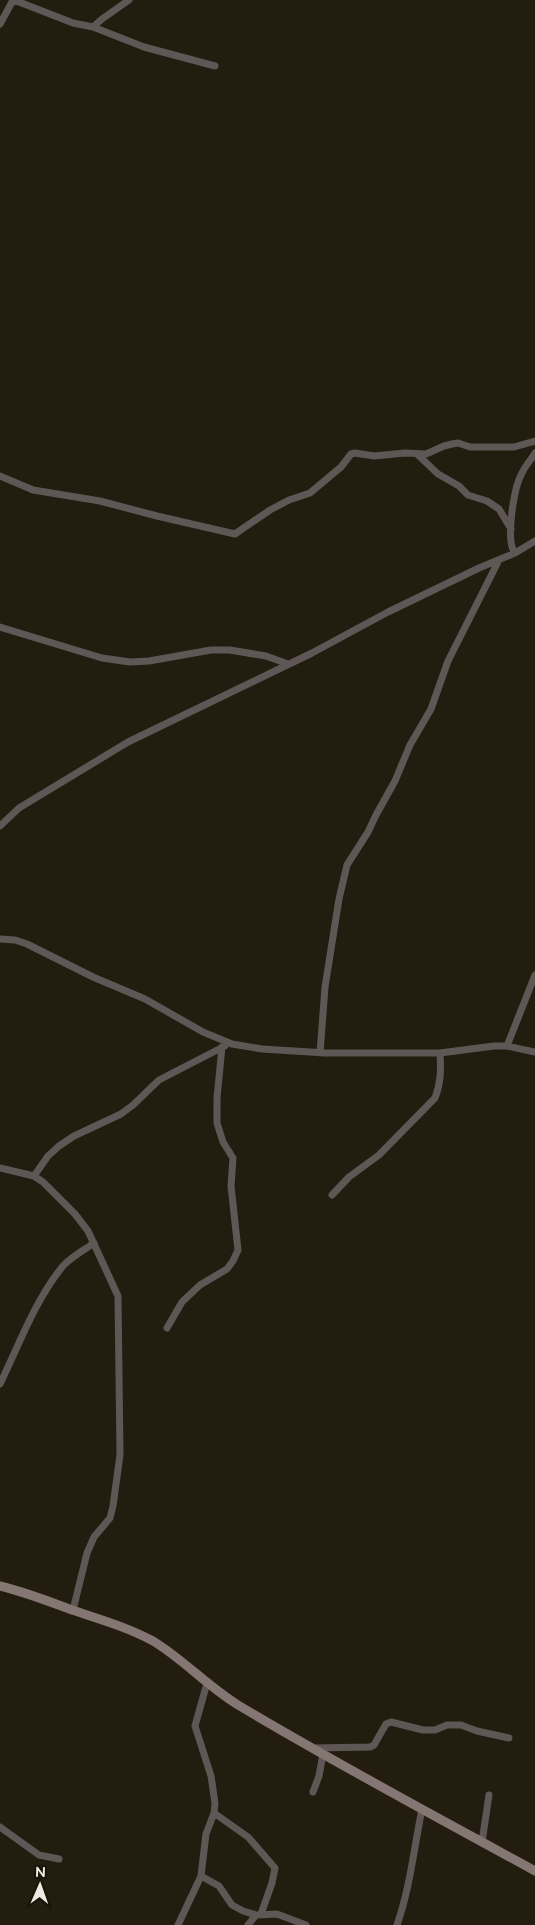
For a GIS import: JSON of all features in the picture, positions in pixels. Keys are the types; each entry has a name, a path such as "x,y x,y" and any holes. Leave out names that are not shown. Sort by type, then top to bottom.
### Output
{"main road":[{"path":"1,1588 23,1592 110,1622 153,1642 172,1654 207,1683 237,1704 323,1754 535,1871"}],"street":[{"path":"0,24 14,0 73,23 93,27 144,47 215,66"},
{"path":"93,27 102,18 129,0"},
{"path":"0,476 33,490 100,501 235,534 270,510 289,500 310,493 341,467 351,454 358,453 374,456 405,453 429,454 444,446 458,443 470,447 514,447 535,441"},
{"path":"515,553 511,544 514,496 522,472 535,453"},
{"path":"417,454 438,474 459,486 468,495 487,501 499,508 511,529"},
{"path":"0,826 18,808 128,742 355,631 388,612 535,542"},
{"path":"320,1053 325,987 339,898 347,865 368,832 395,781 410,745 431,709 448,661 499,560"},
{"path":"0,627 102,658 130,662 149,661 211,650 230,650 266,656 288,664"},
{"path":"0,938 27,944 93,977 145,999 203,1032 232,1044 262,1049 320,1053 440,1053 494,1046 507,1046 535,1052"},
{"path":"507,1046 535,975"},
{"path":"34,1176 48,1156 74,1136 110,1121 133,1105 159,1080 222,1047 232,1044"},
{"path":"167,1328 182,1302 200,1285 227,1269 238,1250 232,1186 233,1158 223,1142 217,1123 217,1098 222,1047"},
{"path":"332,1195 349,1177 379,1155 434,1098 439,1088 441,1073 440,1053"},
{"path":"0,1168 34,1176 43,1182 75,1214 94,1243 118,1296 120,1455 113,1506 110,1518 94,1537 87,1553 73,1610"},
{"path":"0,1384 27,1325 55,1278 64,1265 94,1243"},
{"path":"178,1925 201,1876 206,1834 214,1813 210,1776 195,1726 207,1683"},
{"path":"314,1748 370,1747 374,1745 386,1724 391,1722 417,1730 435,1730 446,1725 461,1725 477,1731 508,1738"},
{"path":"313,1792 319,1776 323,1754"},
{"path":"482,1842 489,1795"},
{"path":"397,1925 409,1882 422,1809"},
{"path":"214,1813 248,1837 275,1868 272,1883 258,1914 248,1925"},
{"path":"0,1827 39,1855 60,1858"},
{"path":"201,1876 222,1889 232,1905 247,1913 277,1914 306,1925"}]}
